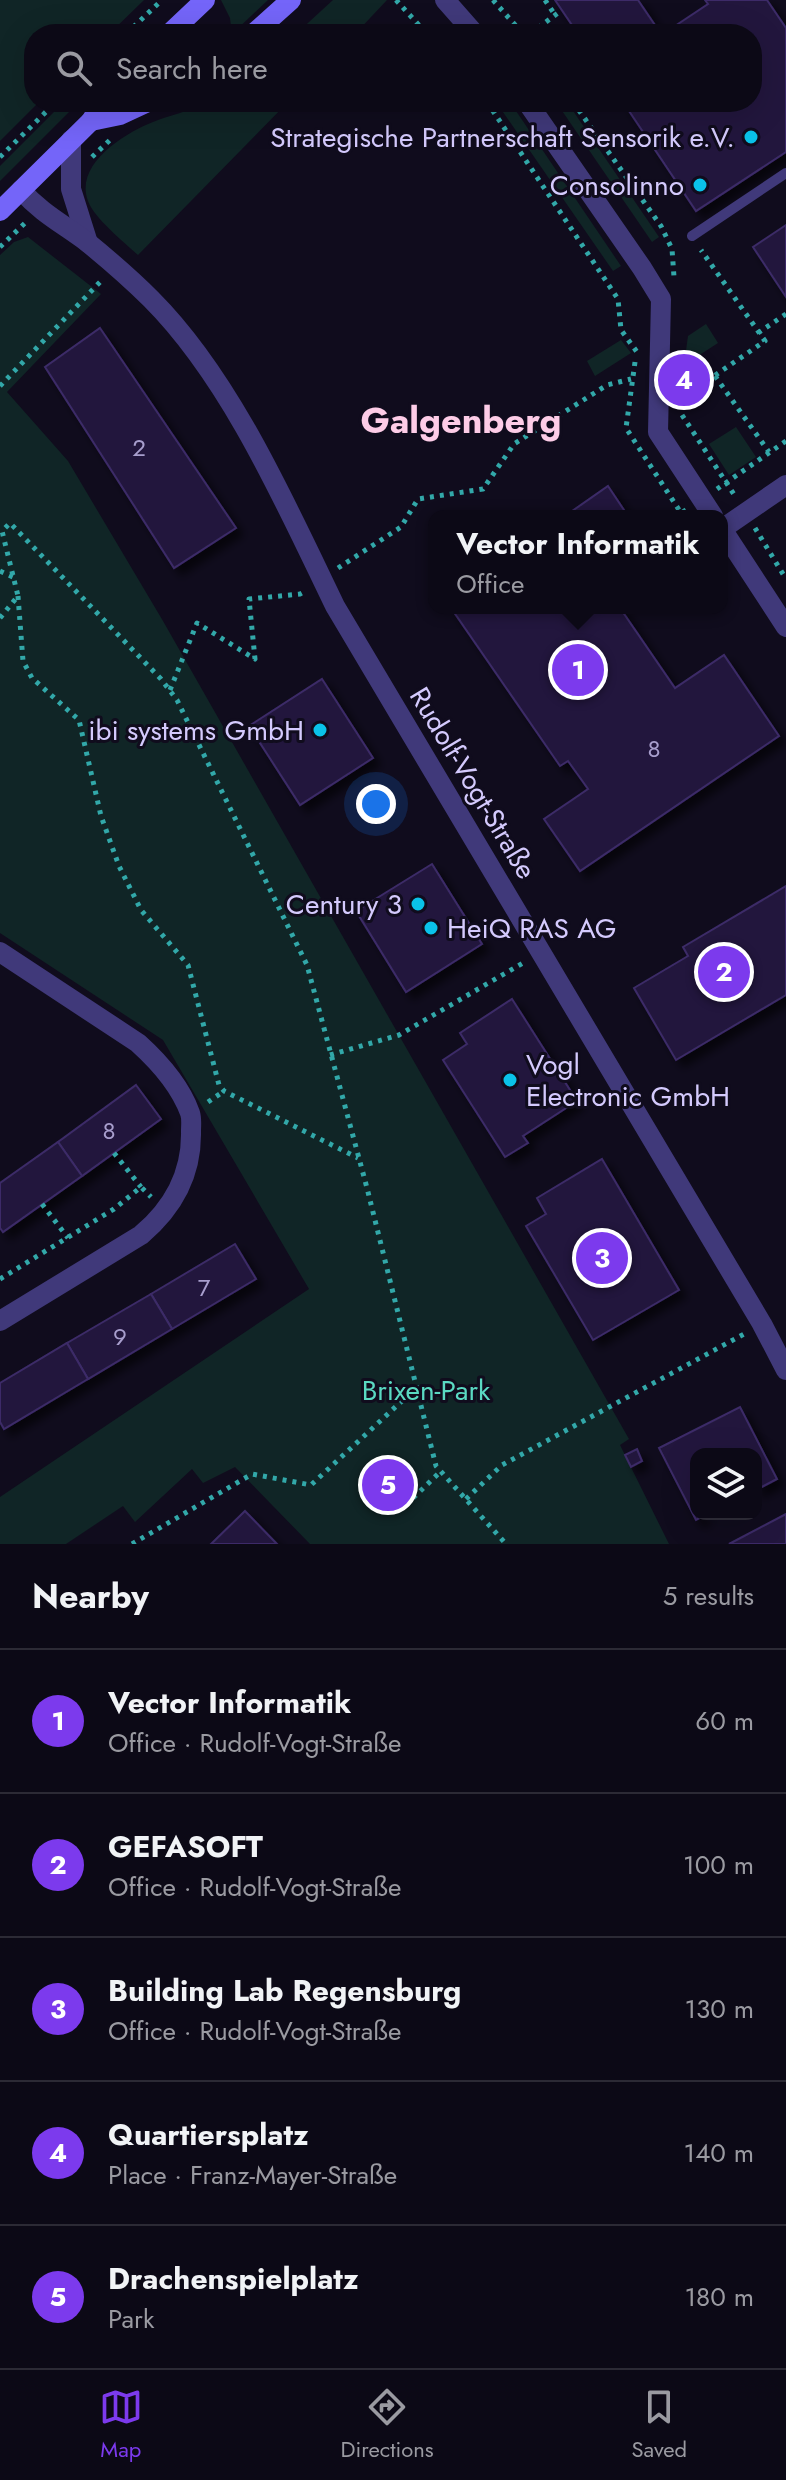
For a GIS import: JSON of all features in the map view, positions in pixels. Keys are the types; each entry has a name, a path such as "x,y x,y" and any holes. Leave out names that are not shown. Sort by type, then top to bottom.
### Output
{"street":[{"path":"180,24 205,0"},
{"path":"264,24 291,0"},
{"path":"445,0 466,24"},
{"path":"0,211 97,112"},
{"path":"91,121 126,112"},
{"path":"534,112 661,299 658,432 708,508"},
{"path":"71,140 69,181 88,243"},
{"name":"Rudolf-Vogt-Straße","path":"21,190 38,210 116,266 163,313 216,383 284,499 335,606 762,1324 786,1370"},
{"path":"728,525 786,485"},
{"path":"728,538 786,627"},
{"path":"0,952 138,1043 158,1061 177,1087 191,1115 188,1168 165,1212 141,1235 0,1321"}],"lane":[{"path":"692,236 786,173"}],"path":[{"path":"137,24 162,0"},
{"path":"396,0 418,24"},
{"path":"493,0 514,24"},
{"path":"545,0 555,15"},
{"path":"543,24 562,10"},
{"path":"0,157 46,112"},
{"path":"494,112 618,299 621,330 637,352 626,428 679,510"},
{"path":"682,398 765,341 692,236"},
{"path":"0,386 116,266"},
{"path":"758,333 786,314"},
{"path":"715,376 769,452"},
{"path":"170,690 197,623 255,659 249,599 300,594 401,527 418,499 483,489 514,444 607,385 631,379"},
{"path":"708,508 769,452 786,441"},
{"path":"358,1159 224,1091 219,1085 188,965 141,910 119,866 101,816 79,720 32,678 23,661 18,596 2,531 10,523 177,700 307,965 330,1055 358,1159 417,1387 436,1466 506,1544"},
{"path":"0,571 13,577"},
{"path":"0,618 18,596"},
{"path":"330,1055 399,1035 541,953"},
{"path":"114,1153 165,1212"},
{"path":"0,1279 114,1209 141,1187"},
{"path":"42,1204 68,1238"},
{"path":"466,1499 502,1465 762,1324"},
{"path":"132,1544 252,1474 311,1485 417,1387"},
{"path":"406,1505 441,1471"}],"green space":[{"path":"0,0 144,0 119,24 24,24 24,112 29,112 0,141"},
{"path":"221,0 268,0 243,24 231,24"},
{"path":"333,0 387,0 364,24 307,24"},
{"path":"54,112 69,112 0,181 0,166"},
{"path":"183,112 278,112 138,255 96,215 88,201 86,187 88,175 105,152 116,142 153,122"},
{"path":"503,112 517,112 621,266 613,271"},
{"path":"563,112 574,112 659,237 652,242"},
{"name":"Brixen-Park","path":"28,237 101,294 7,392 68,461 163,621 629,1439 620,1445 669,1544 310,1544 235,1467 203,1483 192,1469 135,1522 123,1506 66,1544 0,1544 0,1497 309,1289 163,1040 0,933 0,255 14,242"},
{"path":"706,324 718,343 684,365 688,336"},
{"path":"621,340 631,353 595,376 587,361"},
{"path":"736,427 756,457 729,475 709,444"}],"building":[{"path":"555,0 638,0 654,24 571,24"},
{"path":"705,0 767,0 786,28 786,152 696,211 630,112 762,112 762,24 678,24 708,4"},
{"path":"786,225 786,297 753,247"},
{"path":"100,328 236,528 174,568 45,367"},
{"path":"608,486 624,510 574,510"},
{"path":"455,614 624,614 675,688 724,655 779,736 580,871 544,819 588,789 568,761 560,766"},
{"path":"322,679 373,758 300,805 249,726"},
{"path":"432,864 482,944 406,992 356,911"},
{"path":"786,886 786,995 676,1060 634,988 688,956 683,947"},
{"name":"Vogl Electronic GmbH","path":"512,999 577,1101 523,1136 528,1143 505,1157 443,1060 467,1044 460,1033"},
{"path":"136,1085 161,1119 82,1176 58,1142"},
{"path":"58,1142 82,1176 3,1232 0,1228 0,1183"},
{"path":"602,1159 679,1290 593,1340 526,1226 546,1214 537,1198"},
{"path":"235,1244 256,1279 172,1329 151,1294"},
{"path":"151,1294 172,1329 88,1379 67,1343"},
{"path":"67,1343 88,1379 4,1429 0,1422 0,1383"},
{"path":"740,1407 761,1448 690,1448 690,1508 659,1448"},
{"path":"637,1449 642,1461 631,1467 625,1455"},
{"path":"762,1450 777,1479 762,1487"},
{"path":"245,1511 277,1544 211,1544"},
{"path":"786,1514 786,1544 729,1544"}],"place":[{"name":"Strategische Partnerschaft Sensorik e.V.","path":"751,137"},
{"name":"Consolinno","path":"700,185"},
{"name":"Quartiersplatz","path":"684,380"},
{"name":"Vector Informatik","path":"578,670"},
{"name":"ibi systems GmbH","path":"320,730"},
{"name":"Century 3","path":"418,904"},
{"name":"HeiQ RAS AG","path":"431,928"},
{"name":"GEFASOFT","path":"724,972"},
{"name":"Vogl Electronic GmbH","path":"510,1080"},
{"name":"Building Lab Regensburg","path":"602,1258"},
{"name":"Drachenspielplatz","path":"388,1485"}],"district":[{"name":"Galgenberg","path":"461,420"}]}
